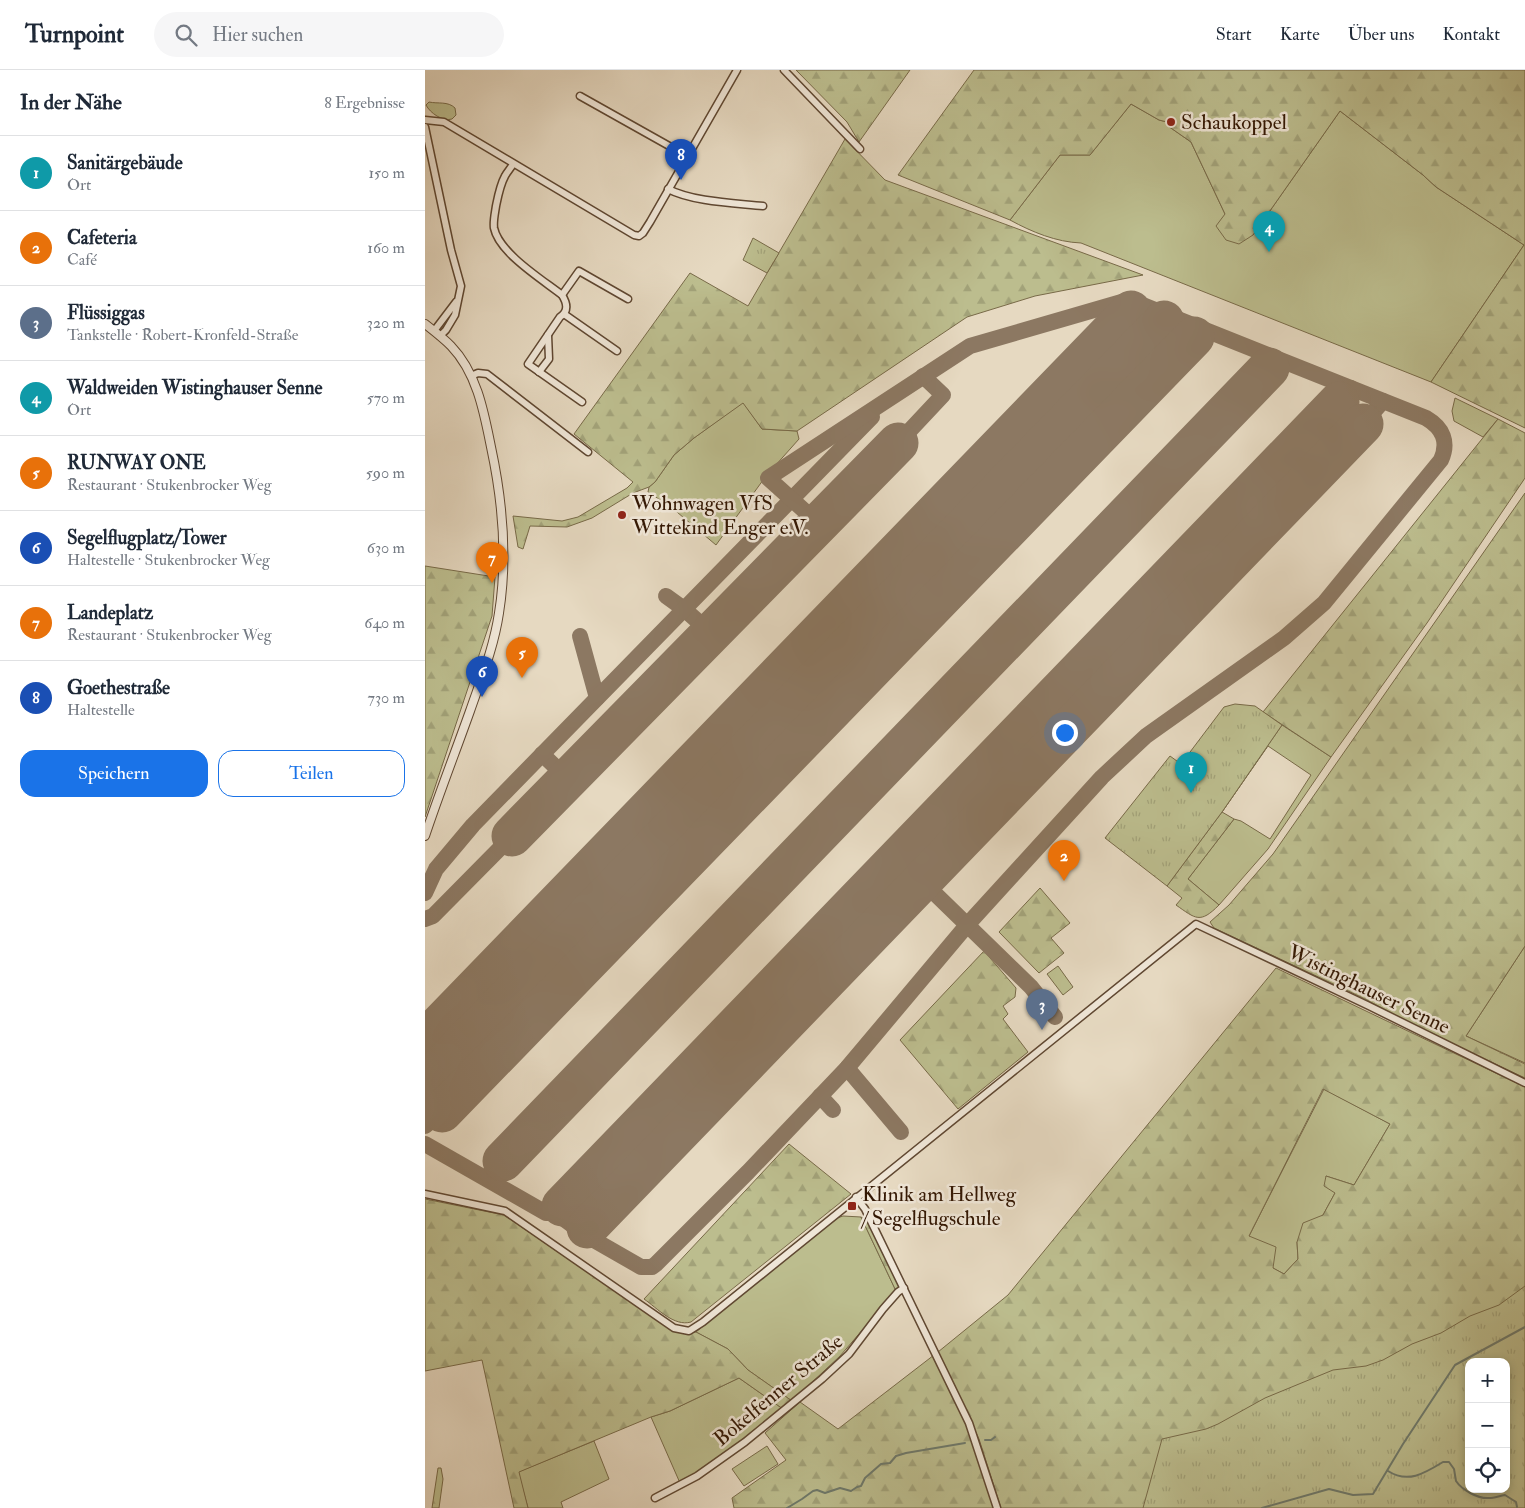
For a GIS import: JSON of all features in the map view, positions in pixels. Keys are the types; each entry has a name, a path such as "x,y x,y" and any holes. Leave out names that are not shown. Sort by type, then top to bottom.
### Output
{"street":[{"path":"425,120 444,122 633,235 639,236 643,233 737,70"},
{"path":"784,70 861,149"},
{"path":"580,96 687,156"},
{"path":"425,127 451,250 461,286 458,299 437,334"},
{"path":"513,164 505,174 498,194 494,229 499,241 507,251 562,295 566,301 567,308 565,314 560,318 527,364 581,402"},
{"path":"668,189 679,195 699,199 763,206"},
{"path":"562,295 579,271 628,299"},
{"path":"565,314 617,351"},
{"path":"425,324 452,347 471,376 481,402 499,482 504,568 496,628 489,655 425,836"},
{"path":"539,372 549,359 548,335"},
{"path":"471,376 478,373 487,374 588,452"},
{"name":"Wistinghauser Senne","path":"856,1197 1195,924 1199,924 1525,1083"},
{"path":"425,1194 505,1211 674,1328 685,1331 693,1330 856,1197 865,1208 969,1423 997,1508"},
{"name":"Bokelfenner Straße","path":"655,1498 697,1476 737,1448 828,1375 849,1354 883,1309 904,1288"}],"green space":[{"path":"796,70 910,70 859,142 847,122"},
{"path":"974,70 1525,70 1525,428 1431,382 1524,245 1436,187 1340,111 1253,235 1239,244 1226,240 1216,226 1225,214 1191,142 1168,126 1167,122 1159,120 1131,104 1090,155 1060,155 1010,220 898,175"},
{"path":"429,102 452,106 455,108 456,115 448,120 441,118 428,108 426,105"},
{"path":"1131,104 1159,120 1167,122 1168,126 1191,142 1225,214 1253,235 1340,111 1436,187 1524,245 1431,382 1081,243 1062,241 1044,236 1010,220 1060,155 1090,155"},
{"path":"845,139 885,180 1143,275 1035,296 967,317 797,431 762,429 743,403 694,438 674,455 655,482 649,487 633,493 592,518 567,527 530,526 523,549 518,547 513,516 562,521 578,517 627,488 633,482 574,434 690,273 748,306"},
{"path":"753,238 779,253 767,273 743,260"},
{"path":"1455,398 1498,419 1483,437 1454,421 1452,411"},
{"path":"743,402 762,429 797,431 799,439 766,476 716,545 671,507 648,492 649,487 655,482 674,455"},
{"path":"1498,419 1525,433 1525,478 1427,623 1331,757 1263,712"},
{"path":"1525,493 1525,946 1466,1036 1525,1064 1525,1078 1436,1036 1361,997 1214,928 1210,922 1229,905 1273,854"},
{"path":"425,566 495,577 492,616 425,817"},
{"path":"1235,704 1255,706 1282,725 1222,812 1167,886 1105,838 1170,756 1181,764 1224,707"},
{"path":"1282,725 1331,757 1268,849 1219,905 1188,879 1234,819 1241,821 1270,839 1311,775 1268,746 1222,812"},
{"path":"1222,812 1234,819 1188,879 1219,905 1207,915 1202,917 1193,916 1176,905 1182,898 1167,886"},
{"path":"1040,888 1070,923 1051,938 1064,953 1039,973 999,932"},
{"path":"1525,946 1525,1063 1466,1036"},
{"path":"984,951 1016,988 1015,997 1003,1006 1008,1014 1003,1019 1028,1052 958,1109 900,1040"},
{"path":"1058,966 1073,987 1063,995 1047,974"},
{"path":"1276,968 1525,1087 1525,1508 1001,1508 979,1439 938,1352 1008,1295","holes":["1323,1089 1390,1124 1354,1185 1326,1176 1324,1186 1335,1193 1323,1215 1303,1223 1297,1242 1298,1259 1284,1274 1273,1268 1276,1247 1249,1236"]},
{"path":"1324,1089 1390,1124 1354,1185 1326,1176 1335,1193 1323,1215 1297,1242 1298,1259 1284,1274 1273,1268 1249,1236"},
{"path":"789,1144 851,1194 691,1322 678,1322 660,1312 644,1299"},
{"path":"425,1199 504,1215 673,1331 696,1332 728,1349 748,1370 792,1401 783,1409 739,1378 670,1411 651,1417 519,1472 528,1508 514,1508 482,1360 425,1371"},
{"path":"843,1216 861,1217 896,1291 840,1356 792,1401 748,1370 728,1349 696,1332 832,1220"},
{"path":"861,1217 868,1221 899,1287 896,1291"},
{"path":"1525,1286 1525,1508 1143,1508 1162,1439 1206,1429 1265,1398 1333,1370 1366,1366 1383,1360 1412,1344 1441,1333 1470,1316 1499,1305"},
{"path":"934,1355 966,1422 996,1508 734,1508 732,1498 786,1460 765,1433 800,1402 838,1429"},
{"path":"739,1378 783,1409 744,1441 680,1483 651,1417 670,1411"},
{"path":"594,1441 609,1479 561,1502 563,1508 528,1508 518,1472"},
{"path":"767,1446 778,1464 744,1486 732,1469"},
{"path":"438,1468 441,1468 443,1479 439,1508 432,1508"}],"waterway":[{"path":"1262,1508 1329,1489 1353,1495 1373,1494 1403,1444 1455,1365 1525,1327"},
{"path":"985,1440 991,1440 995,1437"},
{"path":"787,1508 813,1491 817,1490 825,1493 840,1488 851,1491 861,1486 865,1478 881,1464 890,1463 896,1456 965,1443"},
{"path":"1388,1471 1403,1477 1416,1476 1443,1462 1449,1462 1454,1469 1456,1481 1466,1491 1485,1498 1505,1495 1516,1502 1517,1507"}],"taxiway":[{"path":"425,1144 546,1213 556,1213 587,1236 641,1267 652,1267 748,1172 847,1068 968,924 1102,777 1146,736 1284,638 1324,603 1441,460 1444,441 1437,426 1426,418 1135,302 1125,301 970,346 768,478 818,523"},
{"path":"898,443 943,395 923,376"},
{"path":"1339,402 1351,388"},
{"path":"1363,424 1383,401"},
{"path":"425,893 436,869 473,825 872,417"},
{"path":"1013,432 1061,474"},
{"path":"1174,573 1198,595"},
{"path":"666,596 711,633"},
{"path":"580,636 597,698"},
{"path":"542,754 568,779"},
{"path":"425,919 433,916 512,836"},
{"path":"922,881 1031,987 1055,1017"},
{"path":"728,1035 751,1058"},
{"path":"847,1068 901,1132"},
{"path":"820,1096 833,1110"},
{"path":"425,1126 442,1112"}],"runway":[{"path":"425,1040 1131,311"},
{"path":"425,1083 1164,321"},
{"path":"442,1112 1194,337"},
{"path":"503,1161 1269,368"},
{"path":"562,1206 1339,402"},
{"path":"587,1228 1363,424"},
{"path":"512,836 898,443"}],"place":[{"name":"Schaukoppel","path":"1171,122"},
{"name":"Goethestraße","path":"681,180"},
{"name":"Waldweiden Wistinghauser Senne","path":"1269,252"},
{"name":"Wohnwagen VfS Wittekind Enger e.V.","path":"622,515"},
{"name":"Landeplatz","path":"492,583"},
{"name":"RUNWAY ONE","path":"522,678"},
{"name":"Segelflugplatz/Tower","path":"482,697"},
{"name":"Sanitärgebäude","path":"1191,793"},
{"name":"Cafeteria","path":"1064,881"},
{"name":"Flüssiggas","path":"1042,1030"},
{"name":"Klinik am Hellweg / Segelflugschule","path":"852,1206"}]}
